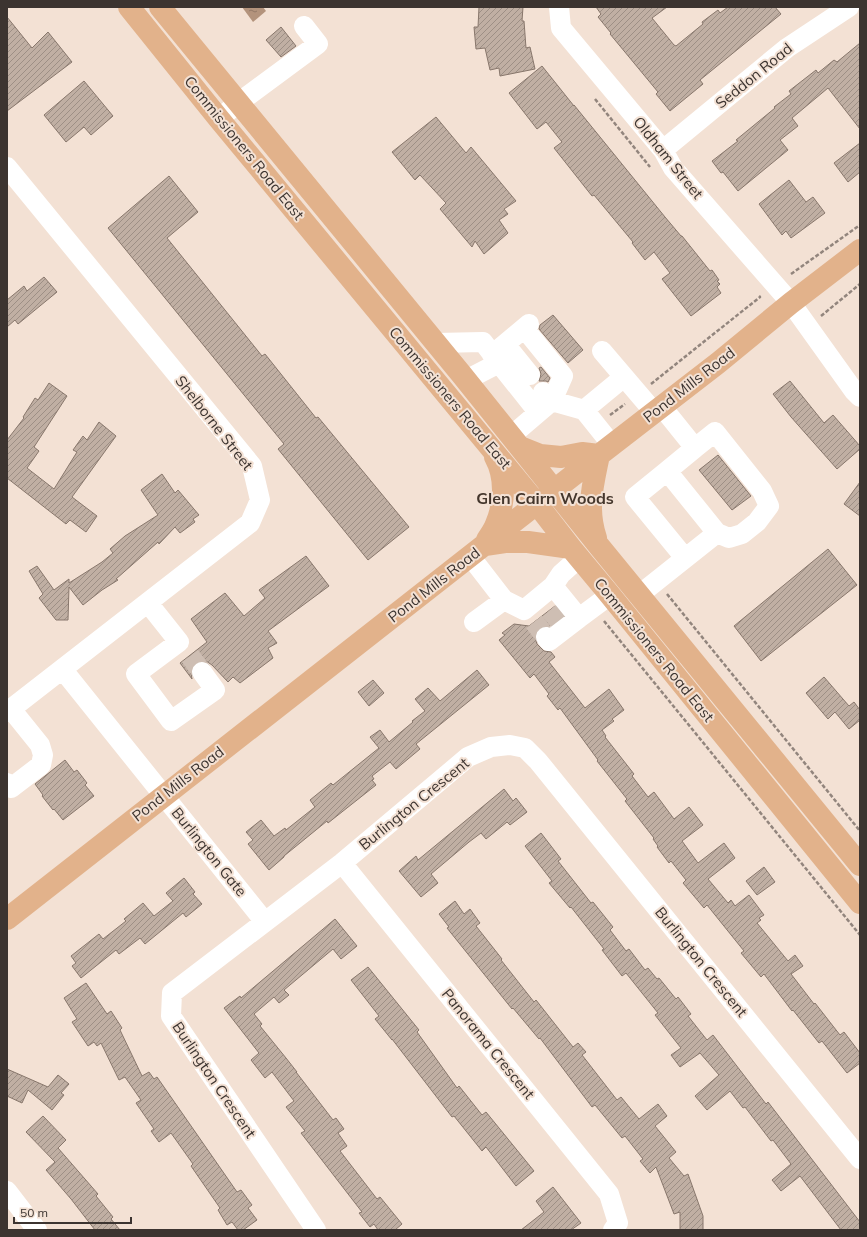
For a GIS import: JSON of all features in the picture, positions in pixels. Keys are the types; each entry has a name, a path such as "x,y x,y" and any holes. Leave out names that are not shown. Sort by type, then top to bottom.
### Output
{"main road":[{"name":"Commissioners Road East","path":"129,7 219,119 537,504 575,553 860,903"},
{"name":"Commissioners Road East","path":"160,7 516,441 599,546 860,865"},
{"name":"Pond Mills Road","path":"7,919 718,363 791,303 860,250"},
{"path":"516,441 540,455 561,457 605,450 590,503 592,525 599,546"},
{"path":"477,550 496,524 502,504 503,483 498,462 488,444"},
{"path":"477,550 505,542 528,542 575,553"}],"street":[{"name":"Oldham Street","path":"559,7 561,28 663,150 674,168 791,303 854,391 860,397"},
{"name":"Seddon Road","path":"663,150 787,48 848,7"},
{"path":"219,119 238,103 318,44 304,26"},
{"name":"Shelborne Street","path":"7,167 252,466 260,500 250,523 63,670 9,710"},
{"path":"466,380 498,354 526,326 563,376 516,441"},
{"path":"436,343 483,342 530,376"},
{"path":"602,350 638,394 658,410 695,448"},
{"path":"498,354 544,402 584,410 597,426 605,450"},
{"path":"584,410 624,377"},
{"path":"667,471 717,533 729,538 742,534 757,522 769,506 762,491 715,432 635,496 685,558"},
{"path":"639,595 717,533"},
{"path":"477,550 504,600 529,616 558,611 610,595"},
{"path":"546,637 549,641 558,611 561,574 575,553"},
{"path":"474,622 504,600"},
{"path":"148,603 184,649 136,674 171,721 215,690 202,672"},
{"name":"Burlington Gate","path":"63,670 265,922"},
{"path":"7,783 11,788 41,765 43,755 40,745 9,710"},
{"name":"Burlington Crescent","path":"309,1228 171,1016 172,993 342,863 468,757 492,747 510,745 525,748 543,767 860,1159"},
{"name":"Panorama Crescent","path":"342,863 609,1194 618,1223 613,1230"},
{"path":"7,1191 38,1230"}],"path":[{"path":"594,98 653,170"},
{"path":"791,274 860,225"},
{"path":"818,319 860,284"},
{"path":"597,426 760,297 756,292"},
{"path":"657,581 860,831"}],"water":[{"path":"242,7 263,7 266,11 253,22"}],"building":[{"path":"479,7 523,7 522,21 524,21 526,48 530,47 535,69 500,76 499,68 490,70 485,48 476,49 474,27 478,27"},
{"path":"596,7 667,7 652,18 676,46 703,24 702,22 718,10 720,13 728,7 775,7 781,14 700,80 703,84 670,111 656,94 658,92 610,34 611,33 598,17 601,14"},
{"path":"7,17 32,48 48,32 72,62 7,111"},
{"path":"281,27 296,46 281,57 266,40"},
{"path":"860,43 860,129 828,88 792,118 798,126 780,140 788,150 738,191 712,161 738,141 736,140 791,94 789,91 816,70 818,73 834,60 837,62"},
{"path":"542,66 665,217 719,280 717,281 720,284 717,287 721,293 691,316 662,279 670,273 654,252 645,260 632,243 633,242 594,195 592,196 554,148 562,142 546,122 537,129 509,93"},
{"path":"84,81 113,116 91,135 84,127 66,142 44,115"},
{"path":"436,117 466,153 471,147 516,201 504,209 508,214 499,220 508,233 484,254 475,241 472,247 440,209 446,203 420,175 415,180 392,152"},
{"path":"860,143 860,172 848,182 834,163"},
{"path":"169,176 198,212 167,238 262,356 265,354 316,418 318,417 409,527 368,560 278,449 284,444 108,228"},
{"path":"789,180 806,202 813,197 825,213 791,238 786,231 782,235 759,204"},
{"path":"44,277 57,292 18,324 15,320 7,327 7,300 24,286 27,291"},
{"path":"553,315 583,350 568,363 539,329 540,325"},
{"path":"541,367 550,378 548,382 539,381 541,374 539,368"},
{"path":"790,381 824,423 833,415 860,446 860,449 837,469 791,417 773,394"},
{"path":"49,383 67,396 34,447 39,451 27,468 54,489 77,452 73,450 83,436 87,440 99,422 116,436 72,497 97,516 86,532 70,520 66,524 7,478 7,440 24,418 23,417 35,398 38,400"},
{"path":"718,455 751,496 732,510 699,470"},
{"path":"162,474 175,493 178,490 199,515 193,519 195,522 180,533 175,527 159,544 158,542 116,579 118,580 83,605 69,587 68,620 56,620 39,598 43,594 29,571 37,566 54,590 69,579 69,583 102,562 113,553 110,549 125,536 158,515 141,490"},
{"path":"860,482 860,516 844,504"},
{"path":"828,549 857,585 761,661 734,626"},
{"path":"306,556 329,586 268,631 277,643 268,648 273,658 240,683 233,677 228,682 212,665 206,661 195,663 191,668 192,679 180,663 207,642 191,619 225,593 244,616 265,598 259,590"},
{"path":"555,606 563,616 549,626 539,628 536,632 535,638 537,644 544,651 551,652 555,657 549,662 585,708 609,689 624,710 612,719 614,721 602,730 606,736 605,737 634,774 632,776 648,797 654,792 674,819 689,807 703,825 682,841 698,863 724,843 735,858 708,879 728,903 731,900 735,906 749,895 764,915 759,918 761,920 757,923 788,961 795,955 803,966 791,974 840,1035 844,1032 860,1053 860,1063 847,1073 822,1041 819,1043 793,1010 792,1011 764,974 761,977 741,953 744,951 707,905 704,908 683,883 686,880 671,861 669,863 657,847 658,846 653,839 654,838 625,801 627,799 597,761 598,760 560,708 558,710 547,696 549,694 534,674 530,678 499,640 505,635 502,633 514,624 529,626"},
{"path":"477,670 489,685 416,744 420,749 396,769 390,762 372,776 374,779 372,780 376,785 328,823 327,821 269,870 248,844 253,840 246,832 261,820 274,836 285,828 286,830 315,807 310,800 331,783 333,785 379,748 370,737 380,730 389,742 425,711 415,699 428,688 440,701"},
{"path":"824,677 849,706 854,702 860,710 860,720 849,729 835,712 828,719 806,693"},
{"path":"373,680 384,693 369,706 358,692"},
{"path":"65,760 74,772 77,770 87,783 85,785 94,796 63,820 42,796 43,795 35,784"},
{"path":"504,789 513,801 516,798 527,812 510,825 507,822 486,839 481,833 469,842 431,874 438,883 421,897 399,871 416,856 418,860"},
{"path":"541,833 561,859 558,861 591,903 593,902 613,927 610,930 626,951 629,949 645,970 648,968 657,979 659,978 676,999 678,997 691,1014 688,1016 707,1040 713,1035 766,1104 768,1102 860,1222 860,1230 841,1230 800,1176 781,1191 772,1180 791,1164 773,1140 771,1141 745,1107 743,1108 730,1091 707,1110 695,1096 719,1075 700,1053 680,1067 671,1055 681,1048 655,1015 658,1013 626,973 622,976 602,950 604,949 571,907 570,908 549,883 552,881 525,846"},
{"path":"764,867 775,882 757,895 746,881"},
{"path":"184,878 195,892 193,894 202,904 186,917 183,913 145,944 140,938 119,954 116,950 81,978 72,966 76,963 71,956 99,934 103,939 126,921 124,919 143,903 154,916 173,901 166,893"},
{"path":"455,901 464,914 470,909 480,923 476,926 502,959 501,960 534,1002 536,1000 573,1047 578,1043 586,1052 582,1055 617,1100 621,1097 639,1119 658,1104 667,1116 655,1126 676,1152 669,1158 684,1176 688,1174 703,1216 703,1230 680,1230 680,1212 674,1214 656,1167 650,1173 640,1161 643,1159 625,1136 622,1138 595,1105 592,1107 540,1038 539,1039 513,1008 512,1009 447,928 449,927 439,914"},
{"path":"335,919 357,946 341,959 333,949 284,990 289,995 279,1003 274,997 254,1014 262,1024 260,1026 333,1120 336,1118 344,1129 338,1133 347,1146 340,1151 377,1199 380,1197 402,1224 395,1230 378,1230 374,1224 370,1227 359,1213 362,1212 301,1133 305,1131 286,1107 294,1101 272,1072 265,1078 251,1060 259,1053 224,1008 240,996 241,998"},
{"path":"368,967 419,1030 417,1032 457,1088 459,1086 482,1115 486,1112 534,1171 516,1186 486,1147 482,1151 454,1116 452,1117 375,1019 379,1016 351,980"},
{"path":"86,983 107,1014 111,1011 122,1028 120,1030 142,1076 149,1072 154,1079 157,1077 237,1192 241,1190 252,1205 248,1208 257,1220 243,1230 238,1230 232,1222 227,1225 218,1210 220,1208 191,1166 193,1164 171,1133 159,1142 151,1131 154,1129 136,1103 141,1100 125,1077 119,1080 101,1043 97,1046 94,1042 88,1046 72,1022 77,1019 64,998"},
{"path":"7,1069 48,1087 58,1075 69,1084 61,1093 64,1095 52,1110 28,1090 22,1103 7,1096"},
{"path":"43,1116 66,1140 58,1148 98,1194 96,1196 113,1217 111,1219 120,1230 95,1230 46,1170 55,1162 26,1132"},
{"path":"553,1187 581,1223 571,1230 521,1230 544,1212 536,1201"}],"tunnel":[{"path":"550,610 562,624"},
{"path":"534,622 546,637"},
{"path":"190,656 202,672"}],"district":[{"name":"Glen Cairn Woods","path":"545,498"}]}
